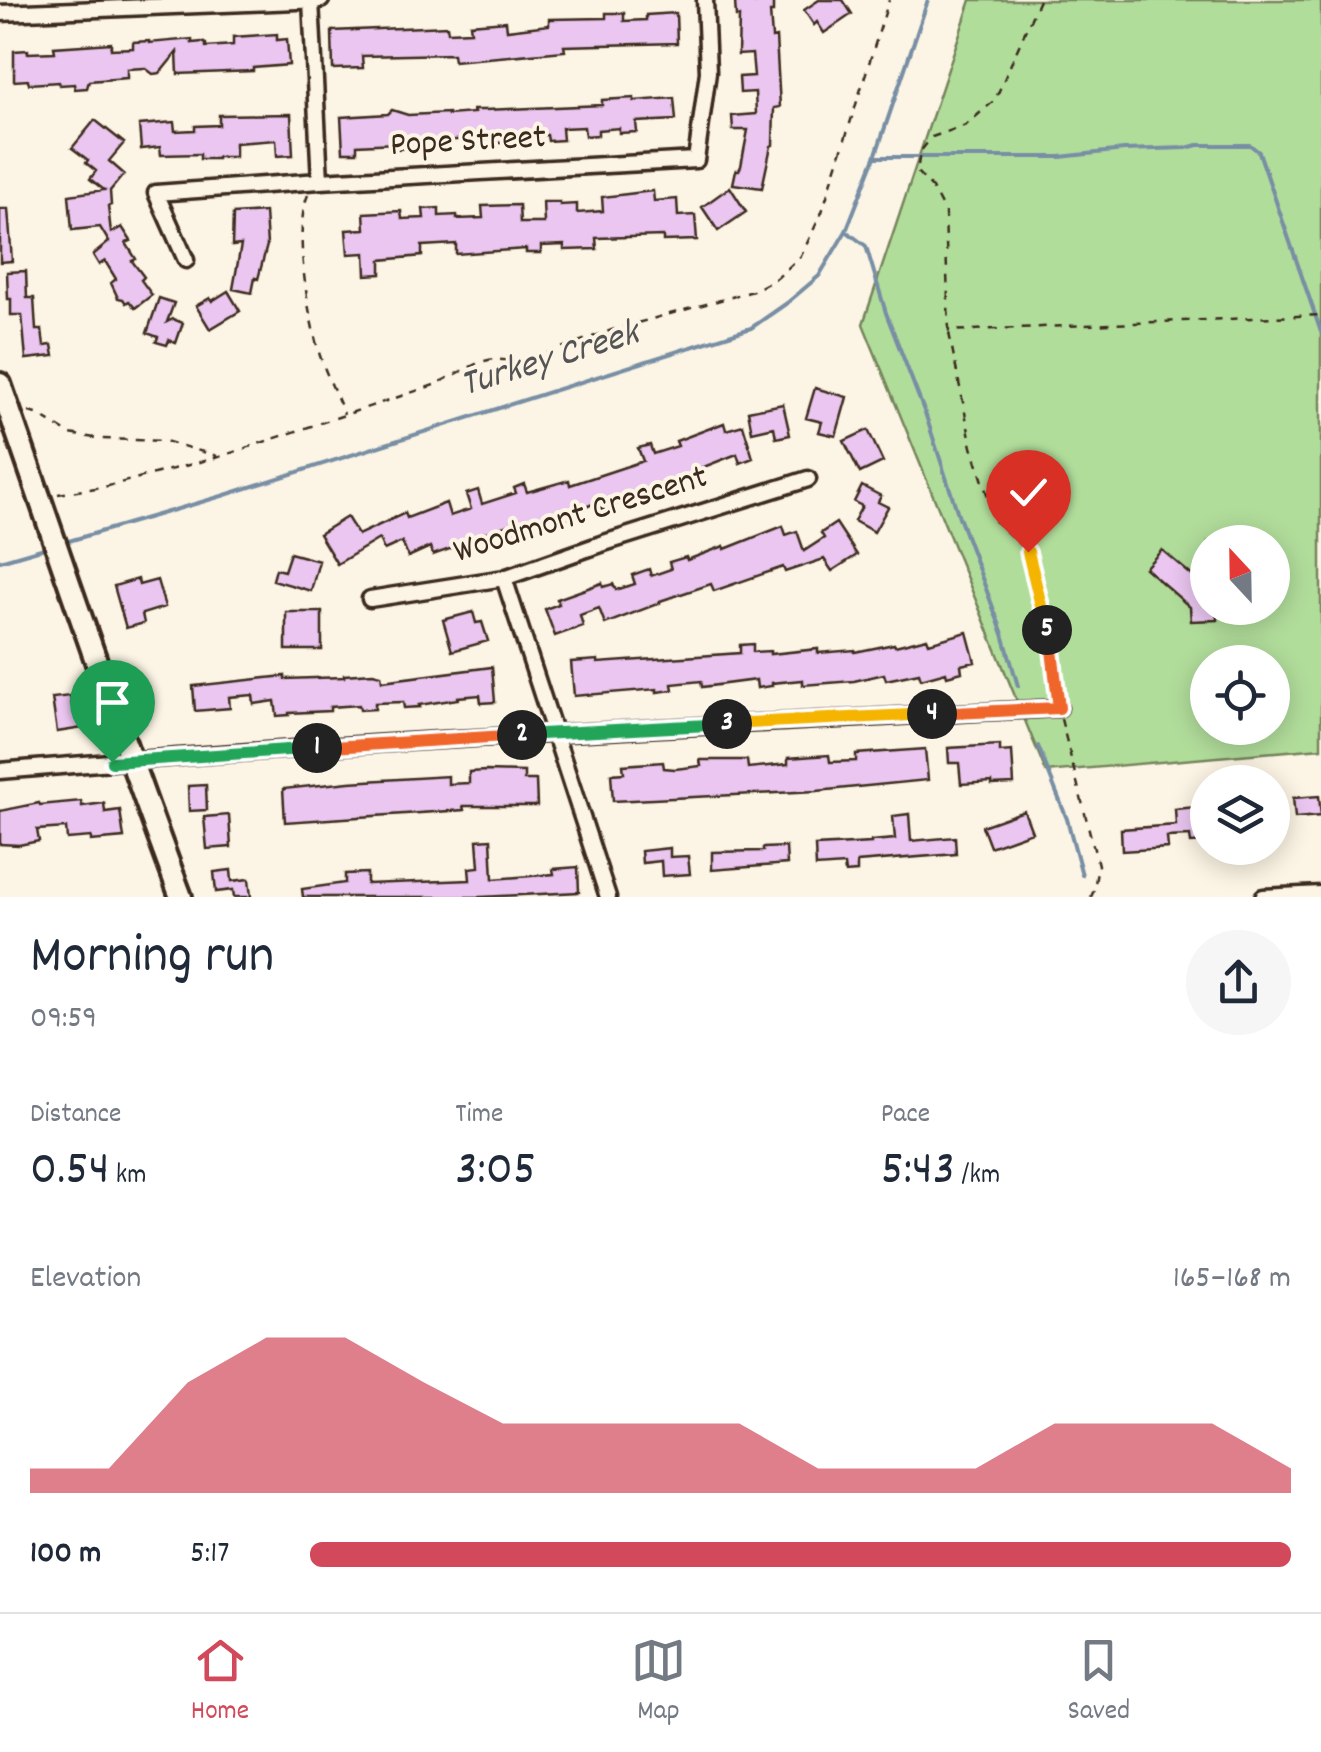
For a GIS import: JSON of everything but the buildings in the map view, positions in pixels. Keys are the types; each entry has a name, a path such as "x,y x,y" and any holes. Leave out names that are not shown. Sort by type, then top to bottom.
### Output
{"street":[{"path":"311,0 320,181"},
{"path":"0,13 321,0"},
{"name":"Pope Street","path":"186,260 156,193 696,160 708,72 705,0"},
{"path":"0,384 129,760 181,897"},
{"name":"Woodmont Crescent","path":"370,600 504,578 808,479"},
{"path":"504,578 608,897"},
{"path":"0,771 556,733 1059,708"},
{"path":"1263,897 1321,894"}],"path":[{"path":"40,496 108,486 218,457 434,385 480,362 539,356 612,330 753,291 777,278 801,256 822,212 889,0"},
{"path":"1039,0 995,100 966,125 932,137 920,152 917,172 932,188 944,212 948,331 972,447 996,522 1028,552 1052,650 1059,708 1098,865 1091,897"},
{"path":"320,181 306,199 301,224 305,276 318,350 345,416"},
{"path":"948,331 1321,315"},
{"path":"8,406 37,414 70,434 101,440 165,440 218,457"}],"green space":[{"path":"971,0 1321,0 1321,748 1046,772 863,324"}],"waterway":[{"name":"Turkey Creek","path":"62,543 751,328 819,276 846,231 928,0"},
{"path":"875,157 1060,157 1198,145 1250,145 1259,152 1321,332"},
{"path":"846,231 866,246 1018,686"},
{"name":"Turkey Creek","path":"0,561 48,547"},
{"path":"1038,746 1067,819 1082,875"}],"route":[{"path":"112,762 556,733 1059,708 1052,650 1028,552"}]}
